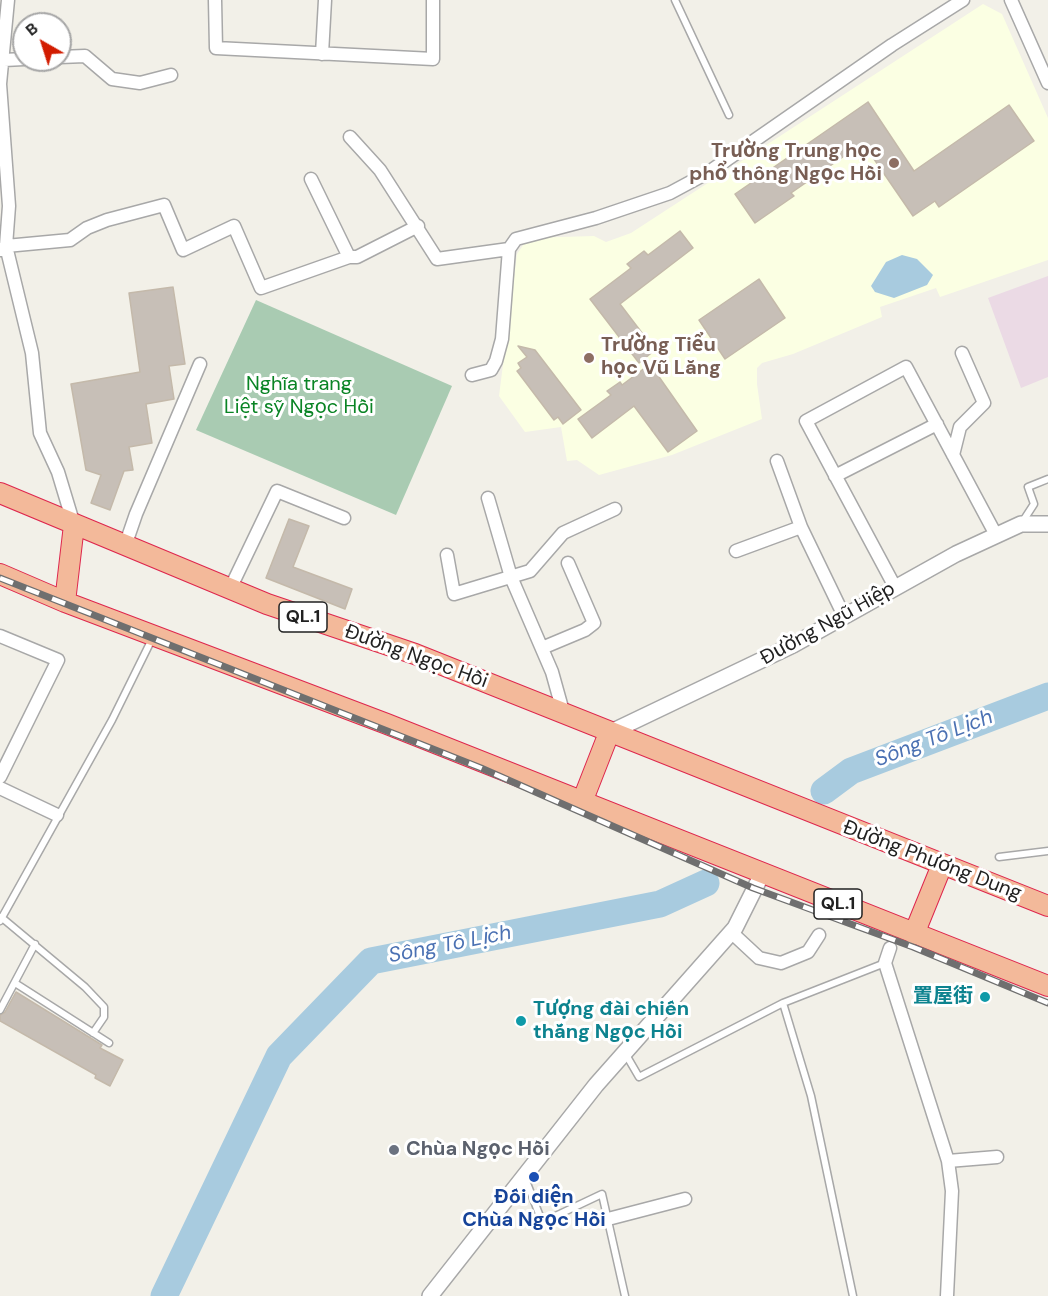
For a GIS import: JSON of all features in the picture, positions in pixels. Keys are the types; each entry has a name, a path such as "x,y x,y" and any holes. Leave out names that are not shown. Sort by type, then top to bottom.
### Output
{"highway":[{"name":"Đường Ngọc Hồi","path":"0,493 267,604 414,654 816,815"},
{"path":"65,602 74,525"},
{"name":"QL.1","path":"0,574 65,602 387,724 1048,986"},
{"path":"582,802 609,733"},
{"name":"Đường Phương Dung","path":"816,815 1047,904"},
{"path":"914,934 942,865"}],"street":[{"path":"8,0 0,84 9,206 3,249 32,353 40,433 58,472 74,525"},
{"path":"215,0 216,48 433,59 433,0"},
{"path":"322,54 325,0"},
{"path":"472,375 491,370 496,361 502,339 509,249 516,239 596,218 670,193 709,172 892,45 963,0"},
{"path":"1011,0 1048,83"},
{"path":"72,57 85,56 112,78 140,83 171,75"},
{"path":"4,60 12,60"},
{"path":"350,137 380,170 418,226 437,260 509,249"},
{"path":"311,179 349,256"},
{"path":"3,249 70,240 87,228 107,220 164,205 183,250 234,226 261,288 349,256 357,257 418,226"},
{"path":"953,455 960,427 984,403 962,353"},
{"path":"125,546 136,514 200,363"},
{"path":"895,587 806,421 906,367 996,535"},
{"path":"835,476 937,424"},
{"path":"777,461 801,527 844,616"},
{"path":"230,589 277,490 344,518"},
{"path":"488,498 511,578 552,672 564,715"},
{"path":"447,555 454,594 530,571 563,533 615,509"},
{"name":"Đường Ngũ Hiệp","path":"609,733 706,689 956,554 1021,525 1048,524"},
{"path":"736,551 801,527"},
{"path":"542,648 585,630 594,623 568,563"},
{"path":"0,636 58,660 0,777"},
{"path":"0,788 57,815"},
{"path":"430,1296 524,1175 625,1052 731,932 762,874"},
{"path":"731,932 759,958 781,963 808,952 819,935"},
{"path":"890,948 885,963 948,1161 952,1191 947,1296"},
{"path":"948,1161 997,1157"},
{"path":"608,1219 686,1199"}],"lane":[{"path":"675,0 729,115"},
{"path":"1021,525 1034,504 1028,487 1048,478"},
{"path":"93,1033 104,1017 104,1007 85,987 1,918 112,720 154,636"},
{"path":"999,857 1048,851"},
{"path":"0,1010 35,944"},
{"path":"625,1052 639,1077 783,1003 885,963"},
{"path":"15,983 109,1043"},
{"path":"783,1003 811,1096 853,1296"},
{"path":"524,1175 541,1219 547,1220 602,1194 626,1296"}],"shaded area":[{"name":"Trường Trung học phổ thông Ngọc Hồi","path":"983,4 1002,14 1048,118 1048,260 940,297 936,288 880,307 882,317 793,354 762,363 757,368 757,384 762,419 672,455 599,475 577,460 567,461 561,427 525,432 499,396 517,254 528,238 594,236 606,242 631,233"},
{"path":"1048,276 1048,377 1021,388 988,298"}],"green space":[{"name":"Nghĩa trang Liệt sỹ Ngọc Hồi","path":"256,300 452,386 396,515 196,430"}],"water":[{"path":"902,255 917,259 933,275 927,285 894,298 875,292 871,286 886,262"}],"building":[{"path":"868,102 914,171 1009,105 1034,141 939,207 935,201 913,216 863,143 791,193 794,196 755,223 735,194"},
{"path":"680,231 693,248 620,304 655,350 639,363 590,299 631,268 627,264 644,251 648,255"},
{"path":"759,279 785,318 725,359 699,320"},
{"path":"173,287 185,364 169,366 174,399 146,404 152,443 129,447 133,470 124,471 110,510 91,503 101,475 86,470 71,384 140,372 129,293"},
{"path":"518,346 535,350 581,410 563,424 558,417 554,420 517,371 521,368 518,363 527,357"},
{"path":"650,364 697,431 668,452 634,406 592,438 578,419 611,395 607,391 620,382 622,385"},
{"path":"289,519 309,526 293,567 352,589 345,609 266,578"},
{"path":"16,992 102,1045 100,1048 123,1060 110,1086 95,1078 96,1075 0,1021 0,1015 5,1012"}],"waterway":[{"name":"Sông Tô Lịch","path":"824,791 851,771 1048,696"},
{"name":"Sông Tô Lịch","path":"164,1296 279,1056 371,961 660,904 706,883"}],"railway":[{"path":"0,578 481,768 753,888 913,947 1048,1003"}],"place":[{"name":"Trường Trung học phổ thông Ngọc Hồi","path":"894,163"},
{"name":"Trường Tiểu học Vũ Lăng","path":"589,358"},
{"name":"置屋街","path":"985,997"},
{"name":"Tượng đài chiến thắng Ngọc Hồi","path":"521,1021"},
{"name":"Chùa Ngọc Hồi","path":"394,1150"},
{"name":"Đối diện Chùa Ngọc Hồi","path":"534,1177"}]}
